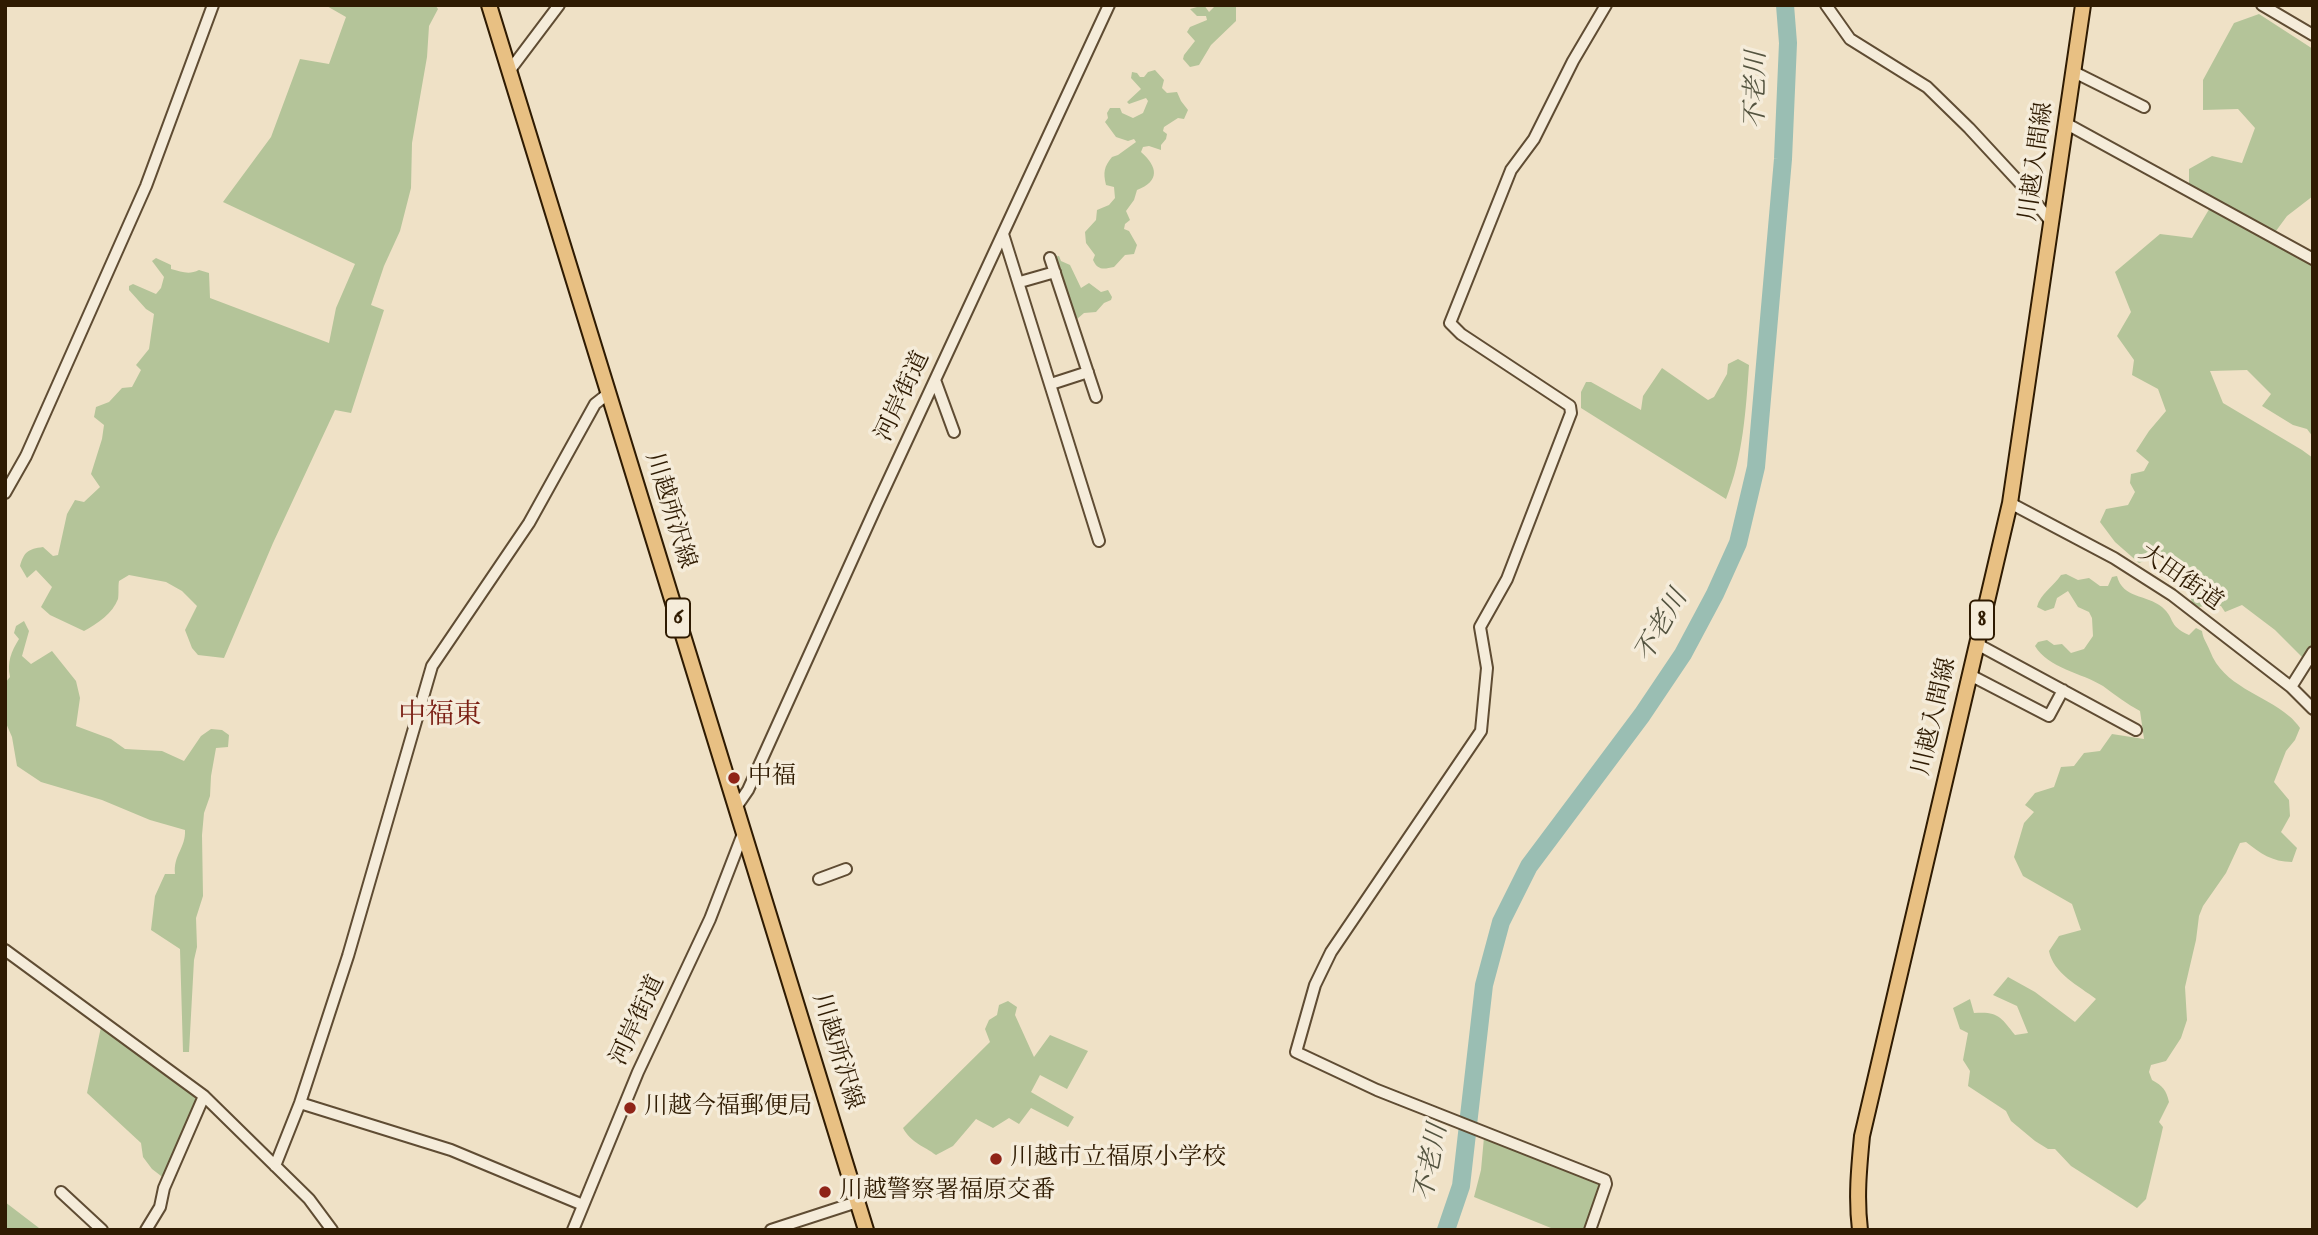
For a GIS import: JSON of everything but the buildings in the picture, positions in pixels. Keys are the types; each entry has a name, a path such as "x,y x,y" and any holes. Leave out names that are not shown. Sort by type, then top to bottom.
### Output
{"main road":[{"name":"川越所沢線","path":"489,5 866,1230"},
{"name":"川越入間線","path":"1860,1230 1857,1175 1862,1136 2010,503 2083,5"}],"street":[{"path":"5,494 26,456 146,186 212,5"},
{"path":"510,70 559,5"},
{"name":"河岸街道","path":"737,806 748,790 1108,5"},
{"path":"1590,1230 1606,1184 1605,1180 1377,1090 1296,1052 1315,985 1331,952 1481,731 1487,668 1480,627 1507,579 1571,413 1570,407 1461,334 1450,323 1511,170 1534,139 1573,61 1606,5"},
{"path":"1826,5 1850,39 1927,88 1969,128 2019,182 2052,223"},
{"path":"2262,5 2313,35"},
{"path":"2074,72 2144,107"},
{"path":"2067,124 2313,259"},
{"path":"1003,234 1099,541"},
{"path":"1049,258 1096,397"},
{"path":"1020,282 1055,272"},
{"path":"1051,384 1088,372"},
{"path":"935,380 954,432"},
{"path":"275,1166 300,1103 348,956 432,666 529,523 595,404 609,393"},
{"name":"大田街道","path":"2010,503 2114,558 2172,595 2291,687 2313,709"},
{"path":"1977,644 2136,730"},
{"path":"2291,687 2313,652"},
{"path":"1970,675 2049,716 2063,690"},
{"name":"河岸街道","path":"573,1230 638,1072 710,919 744,831"},
{"path":"819,879 846,869"},
{"path":"5,950 204,1096 309,1199 332,1230"},
{"path":"146,1230 160,1207 164,1188 204,1096"},
{"path":"300,1103 451,1150 583,1205"},
{"path":"61,1192 90,1225 102,1230"},
{"path":"771,1230 857,1202"}],"green space":[{"path":"325,5 435,5 438,9 429,26 427,57 412,143 411,188 400,231 384,266 371,305 384,310 351,413 335,410 273,543 224,658 198,655 192,648 185,630 197,606 182,591 166,582 129,575 119,581 118,599 112,609 84,631 50,615 41,607 52,587 36,570 27,578 20,566 25,554 34,549 43,547 53,556 58,555 67,514 75,500 84,502 100,487 91,474 104,425 94,417 96,407 109,402 122,388 132,387 141,370 136,365 149,349 154,314 129,290 129,286 133,284 156,294 164,277 152,261 156,258 171,265 171,269 189,273 199,270 209,273 210,298 329,343 336,308 355,264 223,202 271,137 300,59 329,64 346,17"},
{"path":"1204,5 1209,12 1213,5 1236,5 1236,21 1211,45 1199,65 1190,67 1183,59 1195,41 1187,32 1190,27 1207,20 1206,16 1197,16 1190,9"},
{"path":"2259,14 2313,49 2313,196 2287,216 2273,235 2313,257 2313,437 2307,429 2293,425 2262,406 2271,394 2247,370 2210,371 2223,403 2313,458 2313,659 2303,658 2275,630 2242,605 2225,612 2221,606 2199,607 2192,603 2189,592 2168,569 2171,556 2163,554 2139,563 2115,542 2100,522 2106,509 2128,505 2135,492 2130,483 2131,474 2144,471 2149,462 2136,451 2166,411 2158,389 2132,375 2134,360 2117,336 2131,312 2115,272 2160,234 2192,238 2211,206 2189,190 2189,169 2212,156 2242,163 2255,128 2238,109 2203,110 2203,80 2234,23"},
{"path":"1155,70 1164,80 1162,88 1167,93 1177,92 1188,110 1184,119 1178,118 1164,127 1163,131 1167,134 1161,150 1143,147 1141,152 1151,163 1154,173 1150,182 1137,190 1126,211 1130,220 1124,229 1129,231 1137,245 1134,254 1125,255 1114,267 1102,268 1093,260 1095,255 1086,243 1085,232 1096,220 1097,210 1109,205 1115,198 1114,187 1106,185 1104,173 1107,164 1112,157 1136,142 1134,139 1128,141 1116,137 1105,122 1107,113 1110,108 1120,108 1122,113 1133,118 1143,113 1148,101 1146,98 1129,104 1127,102 1141,89 1131,78 1132,72 1144,77"},
{"path":"1059,256 1061,261 1070,265 1081,288 1089,283 1101,292 1108,290 1111,300 1096,312 1084,313 1073,319 1053,286 1053,257"},
{"path":"1738,359 1749,365 1747,399 1740,450 1726,499 1581,408 1581,392 1586,382 1591,382 1641,410 1643,396 1662,368 1708,400 1714,397 1727,374 1728,364"},
{"path":"2066,574 2078,580 2089,578 2100,586 2108,586 2112,577 2117,576 2124,589 2162,607 2174,625 2182,631 2189,635 2196,628 2202,631 2216,663 2224,673 2279,708 2300,728 2286,751 2274,782 2289,800 2290,816 2281,832 2297,848 2292,862 2285,862 2267,856 2246,842 2240,843 2226,873 2203,906 2185,987 2187,1020 2181,1038 2166,1061 2151,1065 2149,1072 2152,1080 2164,1089 2169,1102 2159,1122 2163,1127 2146,1199 2137,1208 2071,1166 2055,1149 2048,1149 2035,1141 2011,1121 2006,1111 1968,1086 1970,1071 1963,1060 1968,1033 1960,1029 1953,1008 1970,999 1974,1013 1998,1016 2015,1035 2028,1033 2017,1006 1993,995 2008,977 2035,992 2075,1022 2096,999 2061,972 2051,959 2049,951 2059,936 2081,930 2072,904 2023,876 2014,857 2024,823 2034,812 2025,805 2035,793 2054,787 2061,767 2074,766 2084,753 2100,751 2112,734 2144,739 2140,711 2095,681 2048,660 2035,646 2038,642 2047,640 2054,645 2062,644 2071,653 2084,649 2093,636 2089,612 2078,607 2068,591 2057,598 2054,608 2045,611 2037,607 2044,594 2061,575"},
{"path":"24,621 29,631 22,656 31,664 52,651 76,681 80,698 76,726 111,739 125,749 162,751 184,761 201,736 211,729 222,730 229,735 228,747 216,748 210,796 204,813 203,896 196,918 197,947 189,1052 183,1052 180,949 151,930 155,896 165,874 175,874 185,830 150,820 102,800 41,782 17,766 12,737 5,721 5,683 10,677 10,657 19,639 14,633 16,626"},
{"path":"1008,1001 1017,1007 1015,1015 1034,1057 1050,1035 1088,1051 1067,1089 1040,1075 1031,1092 1074,1117 1068,1127 1031,1108 1019,1124 1009,1118 993,1128 976,1119 953,1146 936,1155 914,1141 903,1128 990,1042 985,1029 989,1020 997,1015 999,1005"},
{"path":"101,1027 196,1100 165,1179 152,1169 143,1157 141,1143 87,1093"},
{"path":"1484,1137 1599,1182 1601,1186 1584,1230 1556,1230 1474,1197 1481,1170"},
{"path":"5,1202 39,1228 5,1230"}],"waterway":[{"name":"不老川","path":"1446,1230 1461,1186 1484,985 1501,922 1529,866 1642,715 1683,654 1738,543 1756,467 1783,159 1788,43 1785,5"}],"place":[{"name":"中福","path":"734,778"},
{"name":"川越今福郵便局","path":"630,1108"},
{"name":"川越市立福原小学校","path":"996,1159"},
{"name":"川越警察署福原交番","path":"825,1192"}],"district":[{"name":"中福東","path":"440,717"}]}
